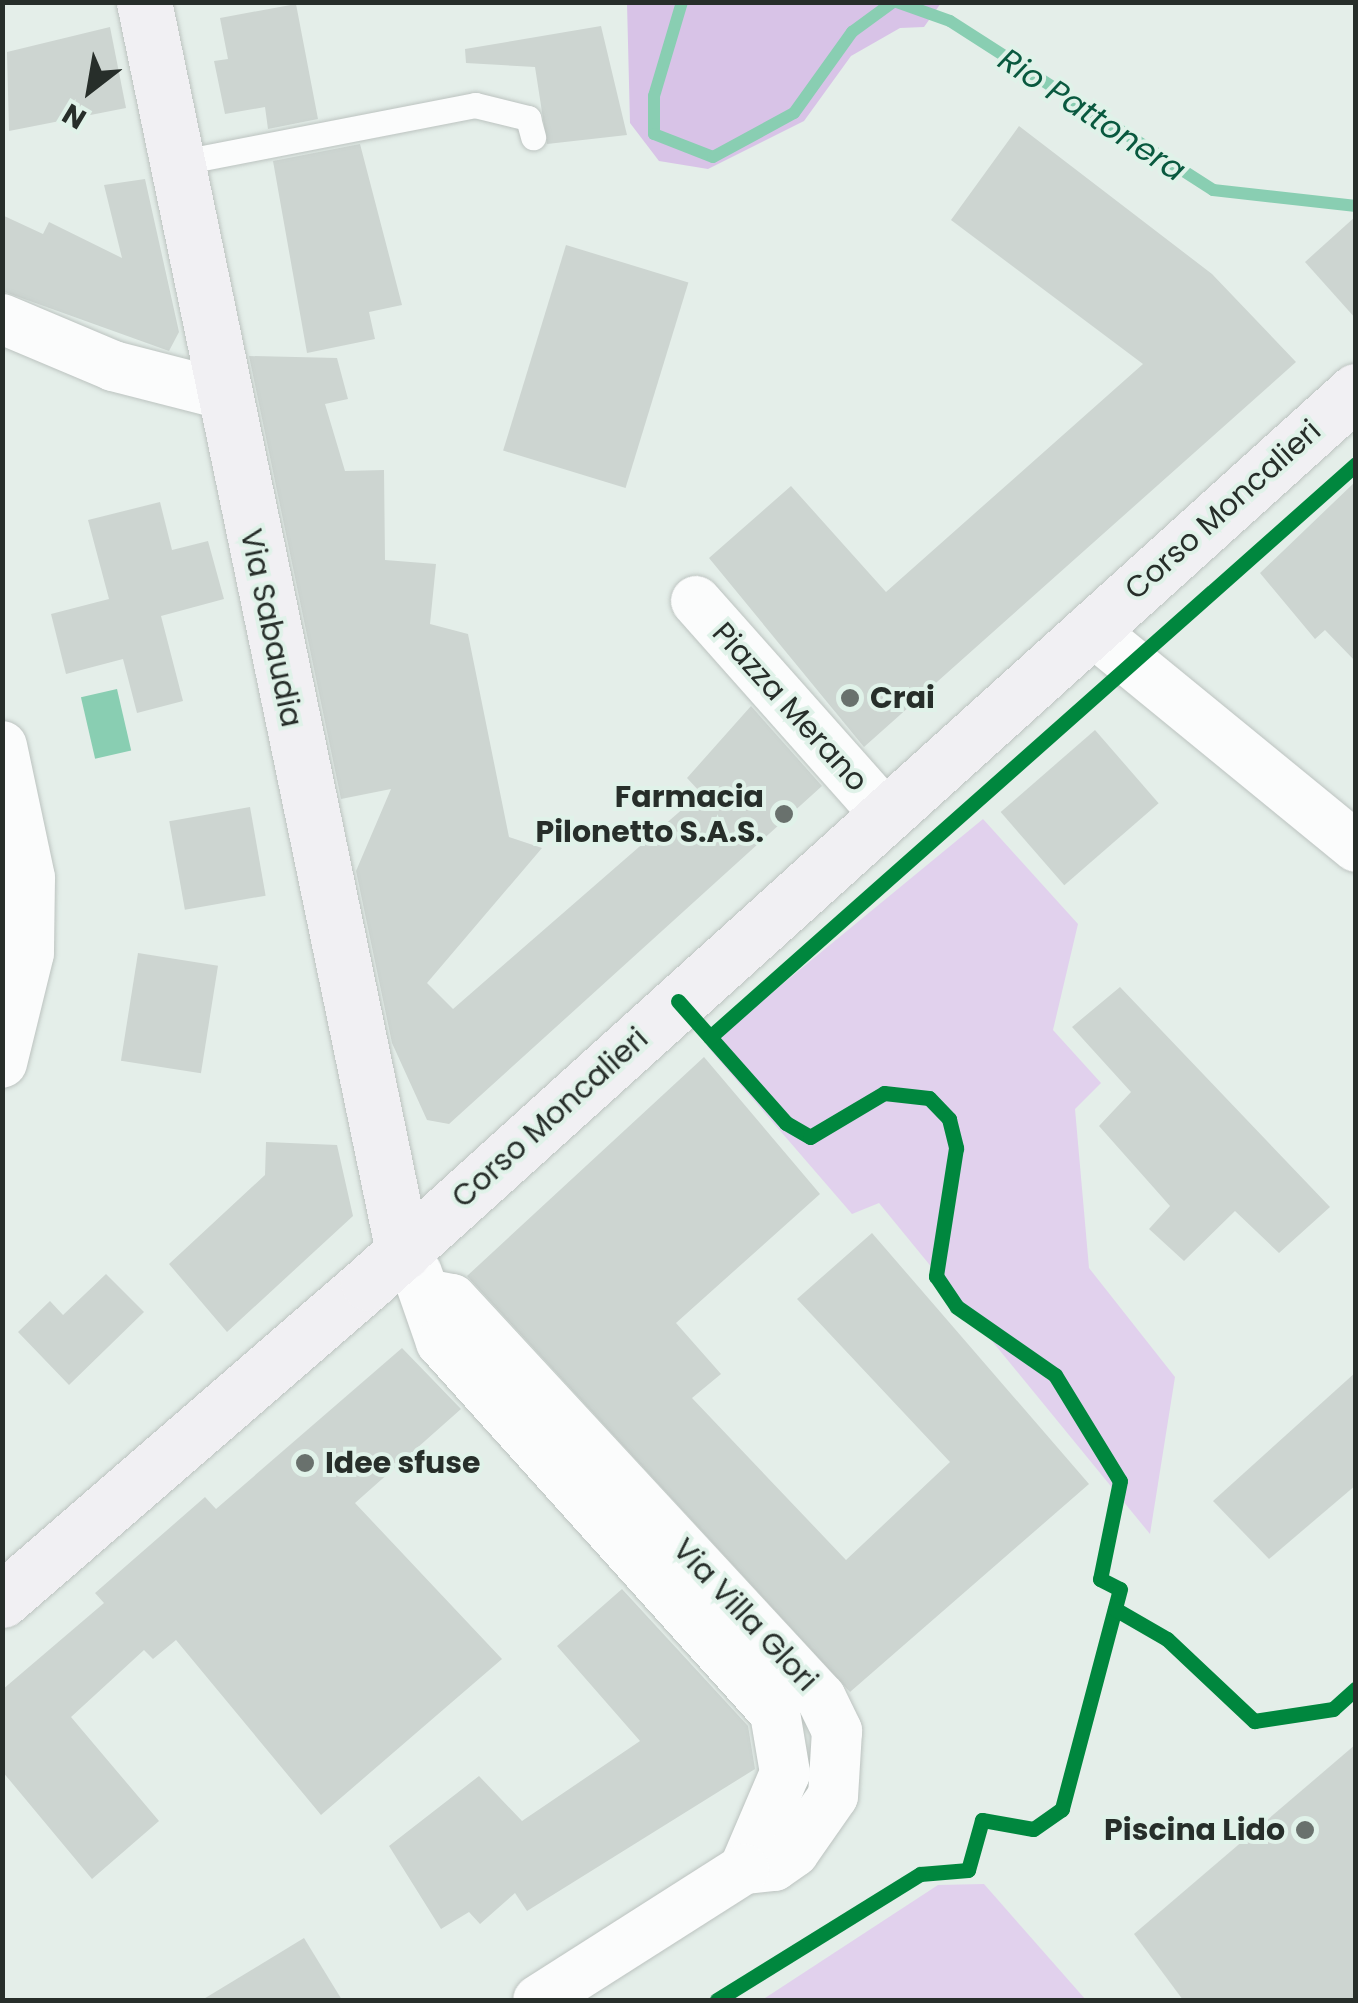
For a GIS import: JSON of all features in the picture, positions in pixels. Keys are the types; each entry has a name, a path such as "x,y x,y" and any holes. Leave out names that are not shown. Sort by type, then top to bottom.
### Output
{"main road":[{"name":"Via Sabaudia","path":"144,2 222,394 417,1274"},
{"name":"Corso Moncalieri","path":"2,1600 417,1274 884,813 1356,391"}],"street":[{"path":"2,319 114,366 222,394"},
{"name":"Piazza Merano","path":"696,601 884,813"},
{"path":"1090,629 1356,847"},
{"path":"2,746 30,878 29,953 2,1063"},
{"name":"Via Villa Glori","path":"417,1274 452,1299 821,1698 837,1730 833,1796 794,1852 774,1866 744,1868 538,2000"}],"lane":[{"path":"177,163 475,105 528,118 533,137"}],"shaded area":[{"path":"627,3 941,3 924,27 900,28 851,56 804,121 708,169 659,161 630,123"},
{"path":"117,689 131,750 95,759 81,697"},
{"path":"983,819 1078,924 1053,1030 1101,1083 1075,1109 1089,1268 1175,1377 1150,1534 879,1203 852,1214 707,1046"},
{"path":"984,1884 1086,2000 762,2000 938,1885"}],"building":[{"path":"296,4 318,119 268,129 265,107 225,114 214,61 228,59 220,18"},
{"path":"601,26 627,135 547,144 535,67 466,63 465,49"},
{"path":"110,27 126,108 9,131 7,52"},
{"path":"1019,126 1212,274 1296,362 864,747 709,558 791,486 886,592 1143,364 951,220"},
{"path":"360,144 402,305 369,312 375,339 307,353 273,161"},
{"path":"145,179 179,332 169,351 2,291 2,215 43,234 49,222 122,258 104,185"},
{"path":"1356,216 1356,319 1305,262"},
{"path":"566,245 688,282 626,488 503,451"},
{"path":"249,356 337,358 348,399 325,404 345,471 384,470 385,560 436,564 430,624 468,634 509,837 542,848 427,983 453,1009 701,793 687,778 751,706 822,786 449,1124 427,1120 392,1043 356,871 391,789 341,799"},
{"path":"1356,481 1356,662 1325,630 1315,639 1260,573"},
{"path":"160,502 172,550 208,541 224,599 161,616 183,701 137,713 123,659 66,674 51,614 109,599 88,520"},
{"path":"1095,730 1159,803 1064,885 1001,812"},
{"path":"250,807 266,896 185,910 169,821"},
{"path":"138,953 218,966 201,1073 121,1061"},
{"path":"1120,987 1330,1207 1279,1253 1235,1211 1184,1261 1149,1229 1170,1206 1099,1126 1131,1092 1072,1027"},
{"path":"704,1057 820,1194 676,1323 721,1374 692,1398 846,1560 950,1462 797,1299 872,1233 1089,1484 850,1692 467,1276"},
{"path":"266,1142 337,1145 353,1216 227,1332 169,1264 265,1175"},
{"path":"106,1274 144,1312 69,1385 18,1332 50,1301 63,1315"},
{"path":"402,1348 461,1409 355,1503 502,1659 321,1815 176,1640 153,1659 144,1650 71,1717 159,1821 92,1879 2,1771 2,1690 104,1603 95,1593 205,1497 216,1509"},
{"path":"1356,1372 1356,1485 1269,1559 1213,1501"},
{"path":"622,1589 748,1726 755,1769 527,1911 515,1893 480,1924 469,1912 441,1929 389,1846 479,1776 522,1821 640,1741 557,1646"},
{"name":"Piscina Lido","path":"1356,1744 1356,2000 1183,2000 1134,1934"},
{"path":"304,1938 342,2000 202,2000"}],"waterway":[{"name":"Rio Pattonera","path":"682,2 654,96 654,134 713,157 794,113 852,32 893,2"},
{"name":"Rio Pattonera","path":"897,2 950,21 1213,190 1356,206"}],"cycle path":[{"path":"710,1037 1356,464"},
{"path":"678,1001 786,1123 810,1137 884,1093 929,1098 949,1119 956,1148 936,1276 957,1307 1055,1375 1120,1481 1100,1579 1120,1589 1062,1809 1033,1829 982,1820 968,1870 920,1874 717,2000"},
{"path":"1115,1609 1167,1639 1254,1721 1333,1709 1356,1688"}],"place":[{"name":"Crai","path":"850,698"},
{"name":"Farmacia Pilonetto S.A.S.","path":"784,814"},
{"name":"Idee sfuse","path":"305,1463"},
{"name":"Piscina Lido","path":"1305,1830"}]}
